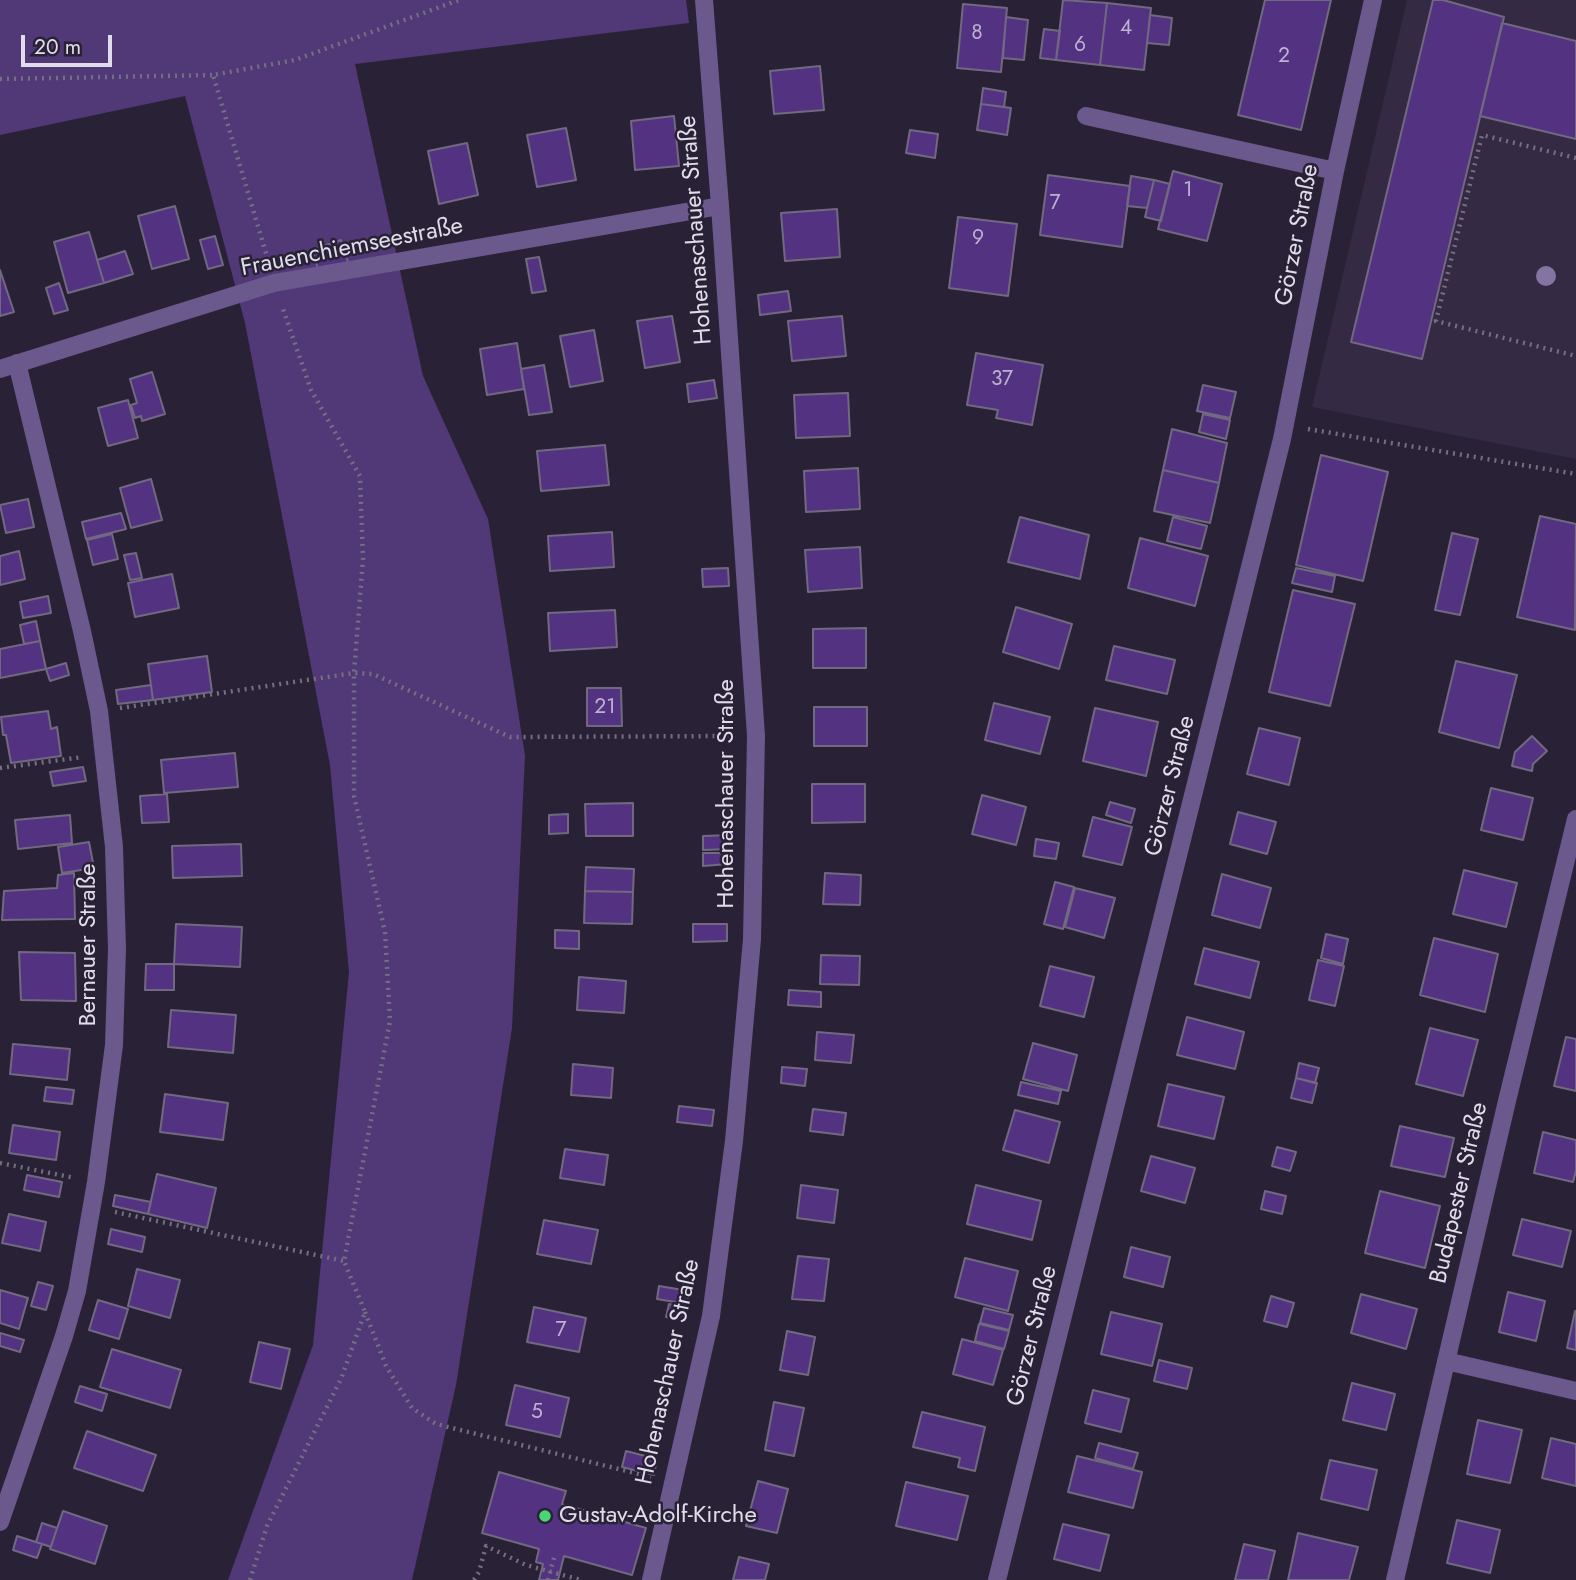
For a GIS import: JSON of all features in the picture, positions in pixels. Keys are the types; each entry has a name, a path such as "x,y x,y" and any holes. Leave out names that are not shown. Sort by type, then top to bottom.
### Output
{"street":[{"name":"Hohenaschauer Straße","path":"650,1580 711,1316 734,1141 752,939 756,736 704,0"},
{"name":"Görzer Straße","path":"997,1580 1285,425 1335,171 1373,0"},
{"path":"1087,116 1335,171"},
{"name":"Frauenchiemseestraße","path":"9,366 274,283 720,206"},
{"name":"Bernauer Straße","path":"0,1522 77,1291 96,1182 114,1045 117,949 114,847 99,711 82,631 9,366"},
{"name":"Budapester Straße","path":"1395,1580 1576,819"},
{"path":"1446,1361 1576,1391"}],"path":[{"path":"0,79 214,75 295,60 458,0"},
{"path":"214,75 274,283 311,390 359,476 363,559 354,673 354,796 385,932 390,1021 344,1261 386,1366 412,1408 436,1424 672,1482"},
{"path":"1576,158 1482,135 1436,321 1576,356"},
{"path":"1285,425 1576,474"},
{"path":"99,711 354,673 373,674 510,737 756,736"},
{"path":"0,768 104,754"},
{"path":"0,1163 96,1182"},
{"path":"92,1207 344,1261"},
{"path":"250,1580 267,1526 341,1379 365,1312"},
{"path":"474,1580 486,1546 526,1565 581,1580"},
{"path":"548,1580 555,1554"}],"shaded area":[{"path":"0,0 686,0 689,23 355,64 423,376 488,519 525,756 512,1028 456,1385 412,1580 228,1580 313,1345 349,972 330,765 245,323 185,96 0,135"},
{"path":"1407,0 1576,0 1576,459 1312,407"}],"building":[{"path":"1063,0 1107,3 1100,65 1056,60"},
{"path":"1265,0 1331,0 1301,130 1238,115"},
{"path":"1433,0 1443,0 1504,17 1422,359 1351,342"},
{"path":"1107,3 1151,8 1144,70 1100,65"},
{"path":"963,4 1007,8 1001,72 957,68"},
{"path":"1150,15 1172,18 1169,45 1147,43"},
{"path":"1006,17 1028,20 1024,60 1003,58"},
{"path":"1502,23 1576,41 1576,139 1480,116"},
{"path":"1044,29 1060,31 1056,60 1040,58"},
{"path":"820,66 824,110 774,114 770,71"},
{"path":"983,88 1006,92 1004,107 981,104"},
{"path":"981,104 1011,108 1007,135 977,130"},
{"path":"674,116 679,166 635,170 631,121"},
{"path":"566,128 576,180 537,187 527,135"},
{"path":"910,130 938,134 935,158 906,153"},
{"path":"467,143 478,195 439,204 428,151"},
{"path":"1173,171 1222,184 1207,241 1158,229"},
{"path":"1048,175 1130,186 1122,247 1040,235"},
{"path":"1131,176 1154,180 1147,208 1127,206"},
{"path":"1154,180 1170,184 1161,221 1145,217"},
{"path":"175,206 189,259 152,269 138,216"},
{"path":"837,209 840,257 785,261 781,213"},
{"path":"958,217 1017,224 1008,296 949,288"},
{"path":"89,232 104,283 68,293 54,242"},
{"path":"215,236 223,265 208,269 200,240"},
{"path":"341,240 348,262 319,272 312,250"},
{"path":"125,251 133,274 104,283 97,260"},
{"path":"539,257 546,291 532,293 526,259"},
{"path":"0,270 14,312 0,316"},
{"path":"59,283 68,310 54,314 46,288"},
{"path":"788,291 791,311 760,315 758,295"},
{"path":"672,316 680,362 645,368 637,321"},
{"path":"842,316 846,356 792,361 788,321"},
{"path":"594,330 603,381 570,387 560,336"},
{"path":"517,343 524,389 487,395 480,349"},
{"path":"976,353 1043,365 1032,425 996,418 998,410 967,405"},
{"path":"544,365 552,412 529,415 521,369"},
{"path":"152,372 165,414 142,421 141,416 135,418 131,405 137,403 130,379"},
{"path":"714,380 717,398 689,402 687,384"},
{"path":"1203,385 1236,392 1230,418 1197,411"},
{"path":"848,393 850,436 796,438 794,395"},
{"path":"128,400 138,438 108,446 98,408"},
{"path":"1203,414 1230,420 1226,439 1199,432"},
{"path":"1172,429 1227,443 1219,483 1163,470"},
{"path":"605,445 609,485 541,491 537,451"},
{"path":"1321,455 1388,472 1363,581 1296,565"},
{"path":"858,468 860,509 806,512 804,471"},
{"path":"1163,470 1219,483 1210,523 1154,511"},
{"path":"151,479 162,520 131,528 120,488"},
{"path":"28,499 34,527 6,533 0,505"},
{"path":"121,513 126,529 86,539 82,522"},
{"path":"1540,516 1576,524 1575,630 1517,617"},
{"path":"1020,517 1089,535 1080,579 1008,562"},
{"path":"1173,517 1207,526 1201,549 1167,541"},
{"path":"612,532 614,567 550,571 548,536"},
{"path":"1452,533 1478,539 1460,615 1435,610"},
{"path":"112,534 118,559 93,565 87,540"},
{"path":"1140,538 1208,556 1195,606 1128,588"},
{"path":"860,547 862,588 808,592 805,550"},
{"path":"19,551 25,579 0,585 0,556"},
{"path":"136,553 142,578 130,580 124,555"},
{"path":"728,568 729,586 703,587 702,569"},
{"path":"1296,568 1335,576 1332,592 1292,583"},
{"path":"172,574 179,608 135,617 128,583"},
{"path":"1293,590 1355,604 1330,706 1269,692"},
{"path":"48,596 51,613 23,618 20,602"},
{"path":"1016,607 1072,624 1059,669 1003,652"},
{"path":"615,610 617,647 550,651 548,613"},
{"path":"36,621 40,641 24,644 20,625"},
{"path":"866,628 866,668 813,668 813,629"},
{"path":"40,641 46,669 0,678 0,649"},
{"path":"1114,646 1175,660 1167,694 1106,680"},
{"path":"207,656 212,692 153,700 148,664"},
{"path":"1456,661 1517,675 1499,748 1439,732"},
{"path":"66,663 69,675 50,681 46,669"},
{"path":"151,685 153,700 118,704 116,690"},
{"path":"587,688 621,688 622,726 587,726"},
{"path":"994,703 1050,717 1040,754 985,740"},
{"path":"814,707 867,707 867,746 814,746"},
{"path":"1095,708 1158,722 1146,776 1083,761"},
{"path":"48,711 51,729 57,727 61,756 11,763 1,717"},
{"path":"1259,728 1300,738 1289,785 1247,774"},
{"path":"1532,736 1547,751 1533,764 1532,771 1512,766 1515,752"},
{"path":"235,753 238,787 164,793 161,760"},
{"path":"83,767 86,781 53,786 50,772"},
{"path":"812,784 865,784 865,822 812,823"},
{"path":"1491,788 1533,798 1523,840 1481,830"},
{"path":"167,794 169,822 142,823 140,796"},
{"path":"982,795 1026,807 1016,845 972,834"},
{"path":"1110,802 1135,809 1131,823 1106,815"},
{"path":"633,803 633,836 586,836 585,804"},
{"path":"1238,812 1276,822 1267,854 1230,844"},
{"path":"568,814 568,833 549,834 549,815"},
{"path":"70,815 72,843 18,849 15,820"},
{"path":"1093,817 1132,827 1122,865 1083,856"},
{"path":"731,835 731,849 703,850 703,836"},
{"path":"1036,839 1059,843 1056,859 1034,856"},
{"path":"89,842 94,868 62,873 58,847"},
{"path":"241,844 242,876 173,878 172,846"},
{"path":"703,853 728,853 728,864 703,866"},
{"path":"586,867 634,869 633,892 585,891"},
{"path":"1464,870 1517,883 1506,927 1453,914"},
{"path":"74,873 75,919 2,920 4,891 57,888 58,875"},
{"path":"825,873 861,875 860,905 823,904"},
{"path":"1222,874 1271,888 1260,928 1212,915"},
{"path":"1055,882 1074,887 1063,929 1044,924"},
{"path":"1075,888 1115,898 1104,938 1065,927"},
{"path":"585,891 633,892 632,924 584,923"},
{"path":"176,924 242,927 240,967 174,964"},
{"path":"693,924 727,924 727,941 693,942"},
{"path":"555,930 579,931 579,949 555,948"},
{"path":"1326,934 1348,939 1343,964 1321,958"},
{"path":"1434,938 1498,954 1485,1012 1420,995"},
{"path":"1204,948 1259,962 1250,998 1195,984"},
{"path":"19,952 75,953 76,1001 21,1000"},
{"path":"821,955 860,956 859,985 820,984"},
{"path":"1318,960 1344,966 1335,1006 1309,1000"},
{"path":"146,964 174,964 174,990 145,990"},
{"path":"1050,966 1094,977 1084,1017 1040,1006"},
{"path":"579,977 626,981 624,1013 577,1010"},
{"path":"789,990 821,992 821,1007 788,1005"},
{"path":"171,1010 236,1015 233,1053 168,1047"},
{"path":"1187,1017 1244,1032 1235,1069 1177,1055"},
{"path":"1430,1028 1478,1040 1463,1096 1416,1084"},
{"path":"817,1032 854,1035 851,1063 815,1060"},
{"path":"1566,1037 1576,1039 1576,1091 1554,1086"},
{"path":"1033,1043 1077,1055 1068,1091 1023,1079"},
{"path":"13,1044 70,1049 67,1080 10,1074"},
{"path":"1299,1063 1319,1068 1315,1083 1296,1078"},
{"path":"573,1064 613,1068 611,1098 571,1095"},
{"path":"782,1067 807,1069 805,1086 781,1083"},
{"path":"1296,1078 1317,1083 1312,1103 1291,1098"},
{"path":"1021,1082 1061,1091 1058,1104 1018,1095"},
{"path":"1168,1084 1224,1097 1214,1139 1158,1126"},
{"path":"46,1087 74,1090 72,1104 44,1101"},
{"path":"165,1094 228,1103 223,1140 160,1132"},
{"path":"679,1106 714,1110 712,1126 677,1122"},
{"path":"813,1109 846,1113 843,1135 810,1131"},
{"path":"1015,1110 1060,1122 1049,1163 1003,1150"},
{"path":"13,1125 60,1132 56,1160 9,1153"},
{"path":"1400,1126 1454,1138 1445,1177 1391,1166"},
{"path":"1543,1132 1576,1140 1576,1171 1573,1182 1534,1173"},
{"path":"1277,1147 1296,1152 1290,1171 1272,1166"},
{"path":"565,1149 608,1155 604,1185 560,1178"},
{"path":"1151,1156 1195,1168 1185,1203 1141,1191"},
{"path":"157,1174 216,1188 207,1228 148,1214"},
{"path":"27,1175 62,1182 59,1197 24,1190"},
{"path":"801,1185 838,1190 834,1223 797,1218"},
{"path":"976,1185 1041,1201 1032,1240 967,1224"},
{"path":"1265,1191 1286,1196 1282,1214 1261,1209"},
{"path":"1380,1191 1440,1206 1425,1268 1365,1253"},
{"path":"115,1195 151,1202 148,1214 113,1206"},
{"path":"9,1214 46,1222 40,1251 2,1243"},
{"path":"1522,1219 1571,1231 1562,1267 1513,1255"},
{"path":"544,1220 598,1230 591,1264 537,1254"},
{"path":"111,1229 145,1237 142,1252 108,1244"},
{"path":"1131,1247 1170,1257 1163,1287 1124,1277"},
{"path":"798,1256 829,1259 824,1301 792,1299"},
{"path":"965,1258 1018,1271 1008,1311 955,1297"},
{"path":"137,1269 180,1280 170,1318 128,1306"},
{"path":"38,1282 53,1286 46,1310 31,1306"},
{"path":"659,1286 689,1291 687,1304 657,1299"},
{"path":"0,1290 28,1298 19,1329 0,1323"},
{"path":"1508,1292 1545,1301 1536,1341 1499,1332"},
{"path":"1361,1294 1417,1309 1406,1349 1351,1333"},
{"path":"1271,1296 1294,1303 1287,1327 1264,1321"},
{"path":"98,1300 128,1309 119,1339 89,1330"},
{"path":"669,1304 687,1308 684,1321 666,1317"},
{"path":"534,1307 586,1318 579,1352 527,1342"},
{"path":"984,1308 1013,1315 1009,1330 980,1323"},
{"path":"1576,1311 1576,1350 1567,1348"},
{"path":"1111,1312 1162,1324 1152,1366 1101,1354"},
{"path":"979,1324 1009,1331 1004,1349 975,1341"},
{"path":"787,1331 815,1337 808,1375 780,1370"},
{"path":"0,1333 24,1340 20,1352 0,1346"},
{"path":"962,1339 1003,1350 993,1385 953,1374"},
{"path":"259,1342 290,1349 281,1389 250,1382"},
{"path":"112,1349 181,1370 170,1408 100,1387"},
{"path":"1159,1360 1192,1368 1187,1389 1154,1381"},
{"path":"1352,1383 1395,1394 1386,1430 1343,1420"},
{"path":"515,1385 569,1398 560,1437 506,1425"},
{"path":"80,1386 107,1394 102,1411 75,1402"},
{"path":"1093,1390 1129,1399 1121,1432 1085,1423"},
{"path":"774,1402 804,1408 794,1456 765,1450"},
{"path":"922,1412 985,1427 975,1471 958,1467 960,1458 913,1447"},
{"path":"1478,1420 1522,1430 1510,1483 1467,1474"},
{"path":"87,1431 156,1455 143,1491 74,1468"},
{"path":"1551,1438 1576,1444 1576,1486 1542,1478"},
{"path":"1099,1443 1138,1453 1133,1469 1095,1458"},
{"path":"626,1451 657,1459 654,1475 622,1467"},
{"path":"1077,1456 1142,1472 1133,1508 1068,1492"},
{"path":"1330,1460 1377,1470 1368,1510 1321,1499"},
{"name":"Gustav-Adolf-Kirche","path":"499,1472 566,1491 562,1504 646,1528 632,1575 564,1556 558,1580 539,1580 543,1564 536,1562 539,1549 482,1533"},
{"path":"758,1481 788,1489 777,1533 746,1526"},
{"path":"906,1482 968,1496 957,1540 896,1526"},
{"path":"63,1511 107,1526 95,1564 50,1549"},
{"path":"1457,1520 1500,1530 1490,1573 1447,1563"},
{"path":"42,1523 57,1528 51,1547 36,1542"},
{"path":"1063,1524 1109,1535 1100,1571 1054,1559"},
{"path":"1298,1533 1358,1547 1349,1580 1288,1580"},
{"path":"17,1536 42,1544 37,1558 13,1550"},
{"path":"1244,1544 1275,1551 1268,1580 1235,1580"},
{"path":"739,1557 769,1564 765,1580 733,1580"}],"place":[{"name":"Gustav-Adolf-Kirche","path":"545,1516"}]}
